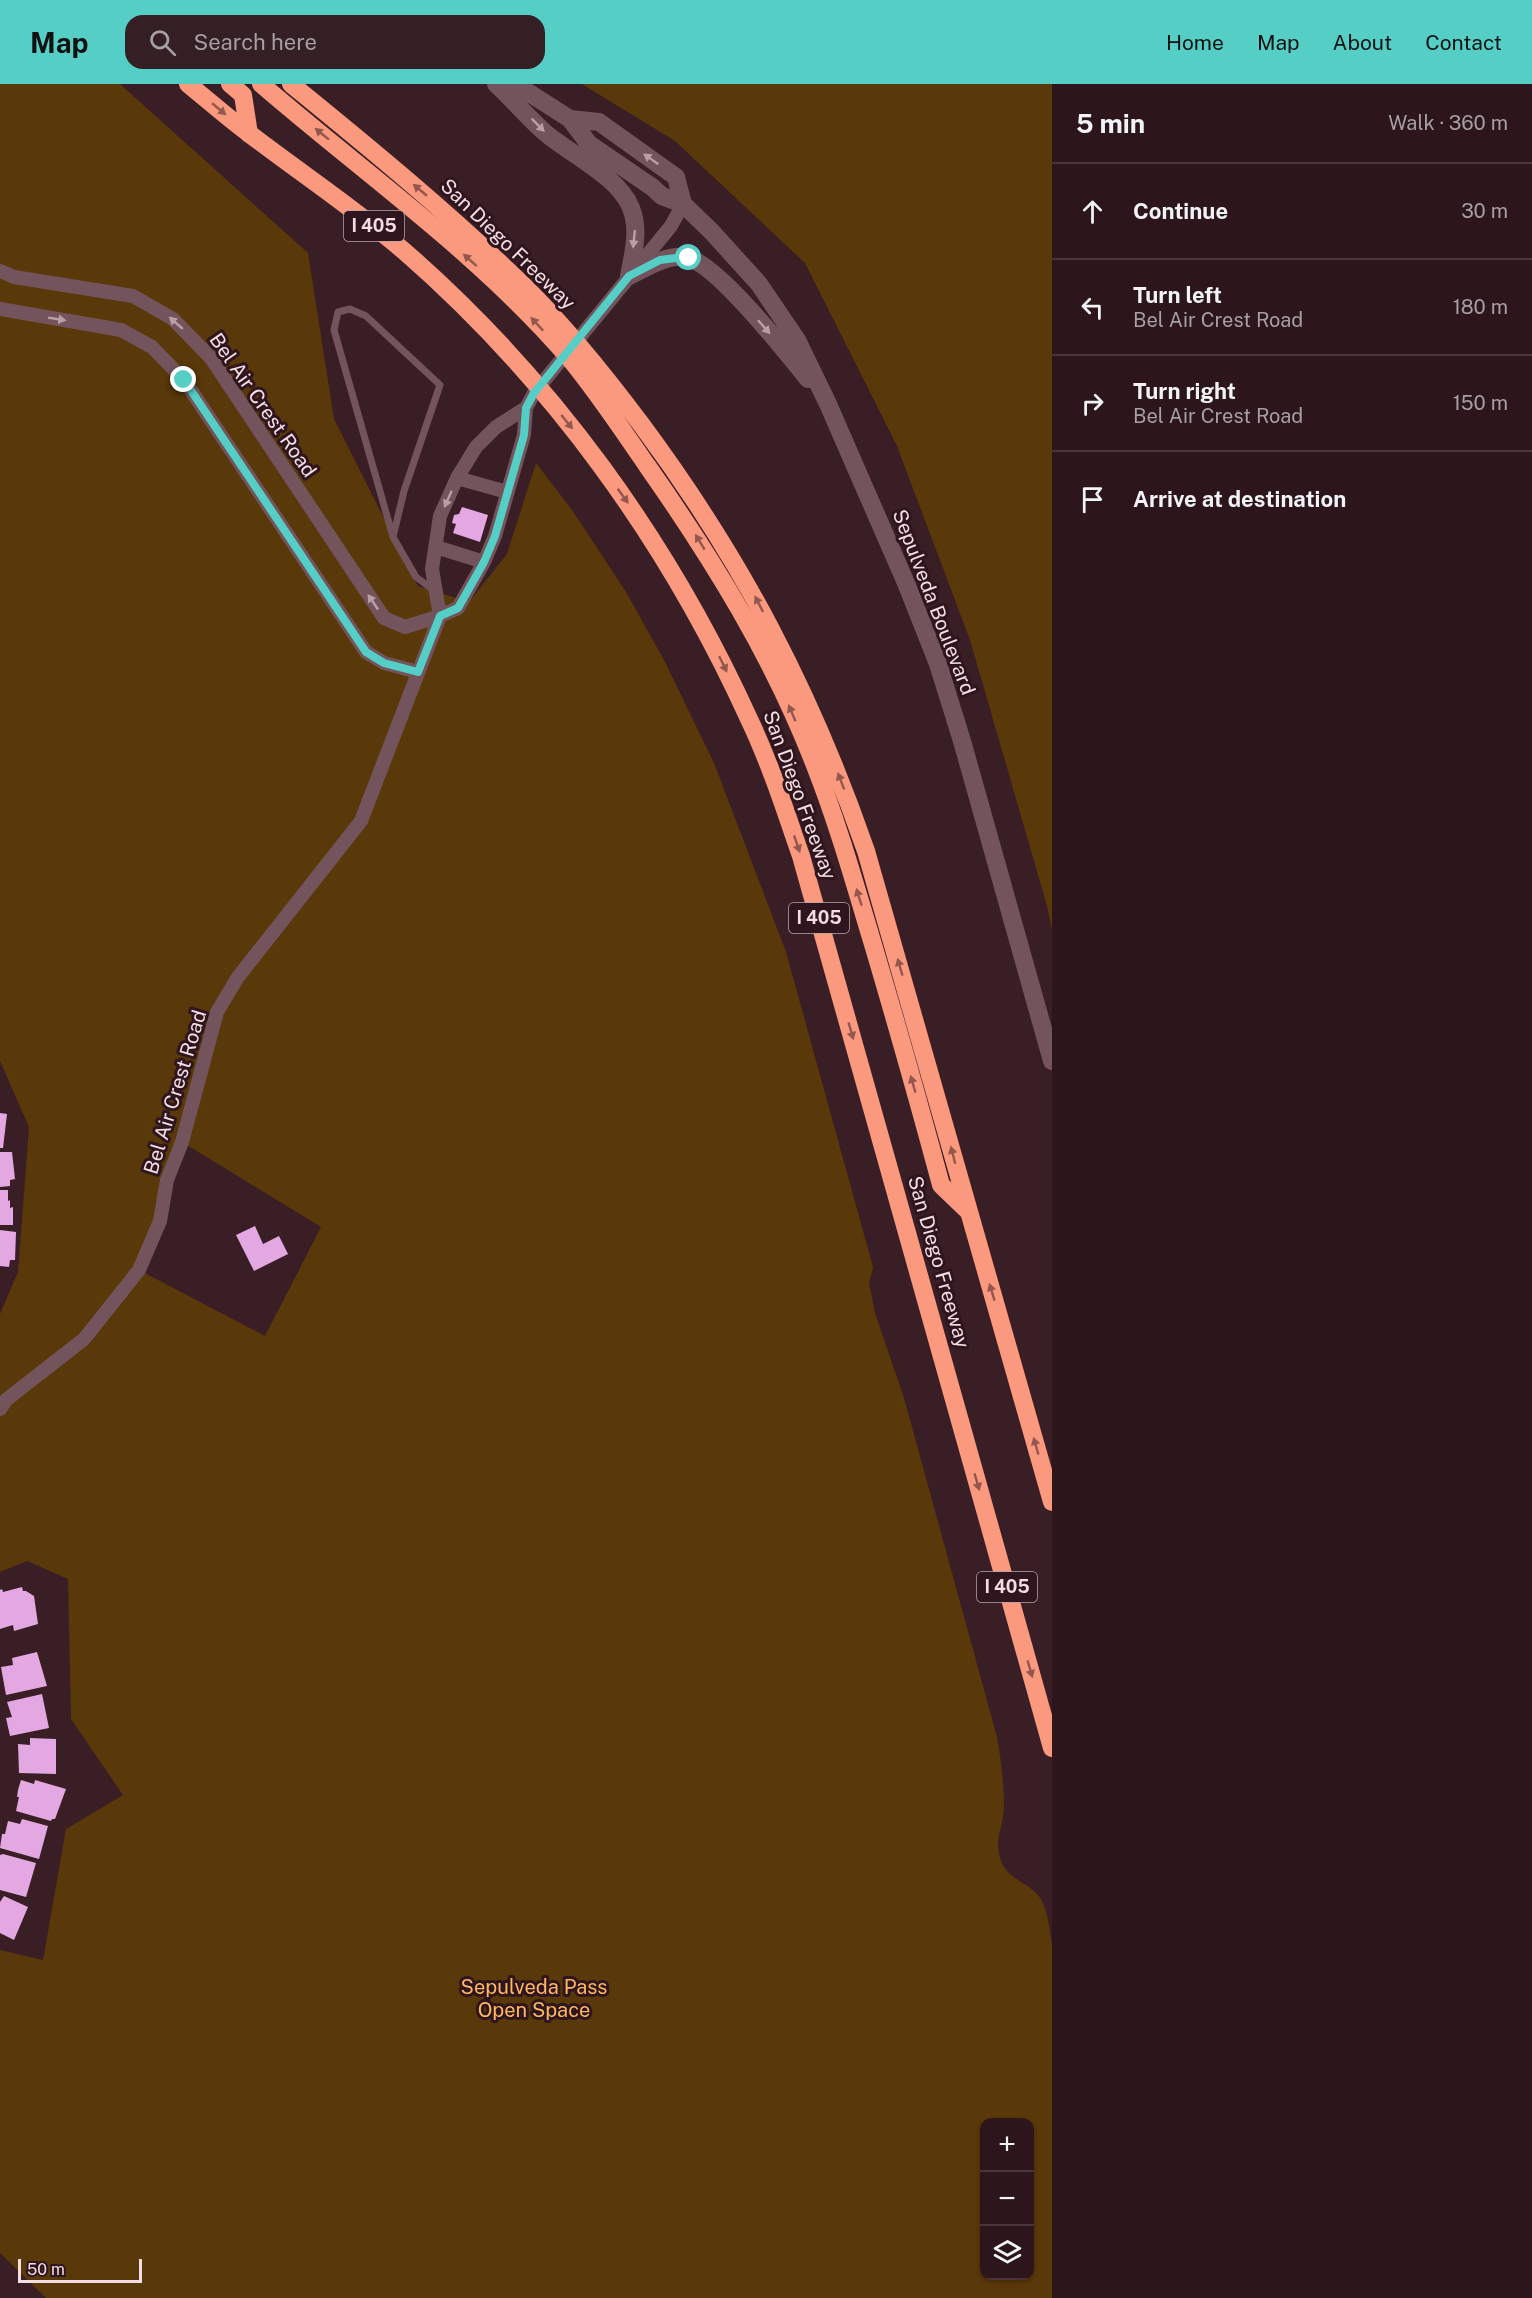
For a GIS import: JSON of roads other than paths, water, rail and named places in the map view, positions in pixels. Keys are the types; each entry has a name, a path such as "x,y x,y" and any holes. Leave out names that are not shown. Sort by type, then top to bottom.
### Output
{"highway":[{"name":"San Diego Freeway","path":"188,84 249,134 353,209 411,258 488,330 589,449 644,527 687,595 750,721 777,786 805,867 1052,1748"},
{"path":"230,84 243,95 249,134"},
{"path":"261,84 519,293"},
{"name":"San Diego Freeway","path":"291,84 445,211 519,293 584,352 620,411 692,494 753,593 804,694 830,753 866,851 1052,1502"}],"main road":[{"path":"496,84 542,130 591,165 618,189 629,203 636,224 629,276"},
{"name":"Sepulveda Boulevard","path":"515,84 570,119 589,144 662,196 683,204 737,258 771,301 796,340 828,404 906,583 938,664 962,741 1052,1061"},
{"path":"629,276 660,260 684,257 694,259 708,267 780,345 828,404"}],"street":[{"name":"Bel Air Crest Road","path":"0,272 14,277 133,296 173,319 211,358 384,618 405,627 458,608 484,562 495,536 524,435 526,408 534,393 671,226 683,204"},
{"path":"0,309 121,330 152,347 184,380 366,652 384,663 418,672"},
{"name":"Bel Air Crest Road","path":"0,1409 6,1400 84,1339 139,1270 160,1221 167,1180 182,1142 217,1012 237,977 361,821 440,616 432,569 440,516 457,478 476,447 496,427 526,408"},
{"path":"457,478 507,492"},
{"path":"436,547 484,562"}],"lane":[{"path":"393,537 404,491 440,385 366,316 350,309 338,312 334,330 393,537 416,577 436,593"}],"park label":[{"name":"Sepulveda Pass Open Space","path":"534,1998"}]}
